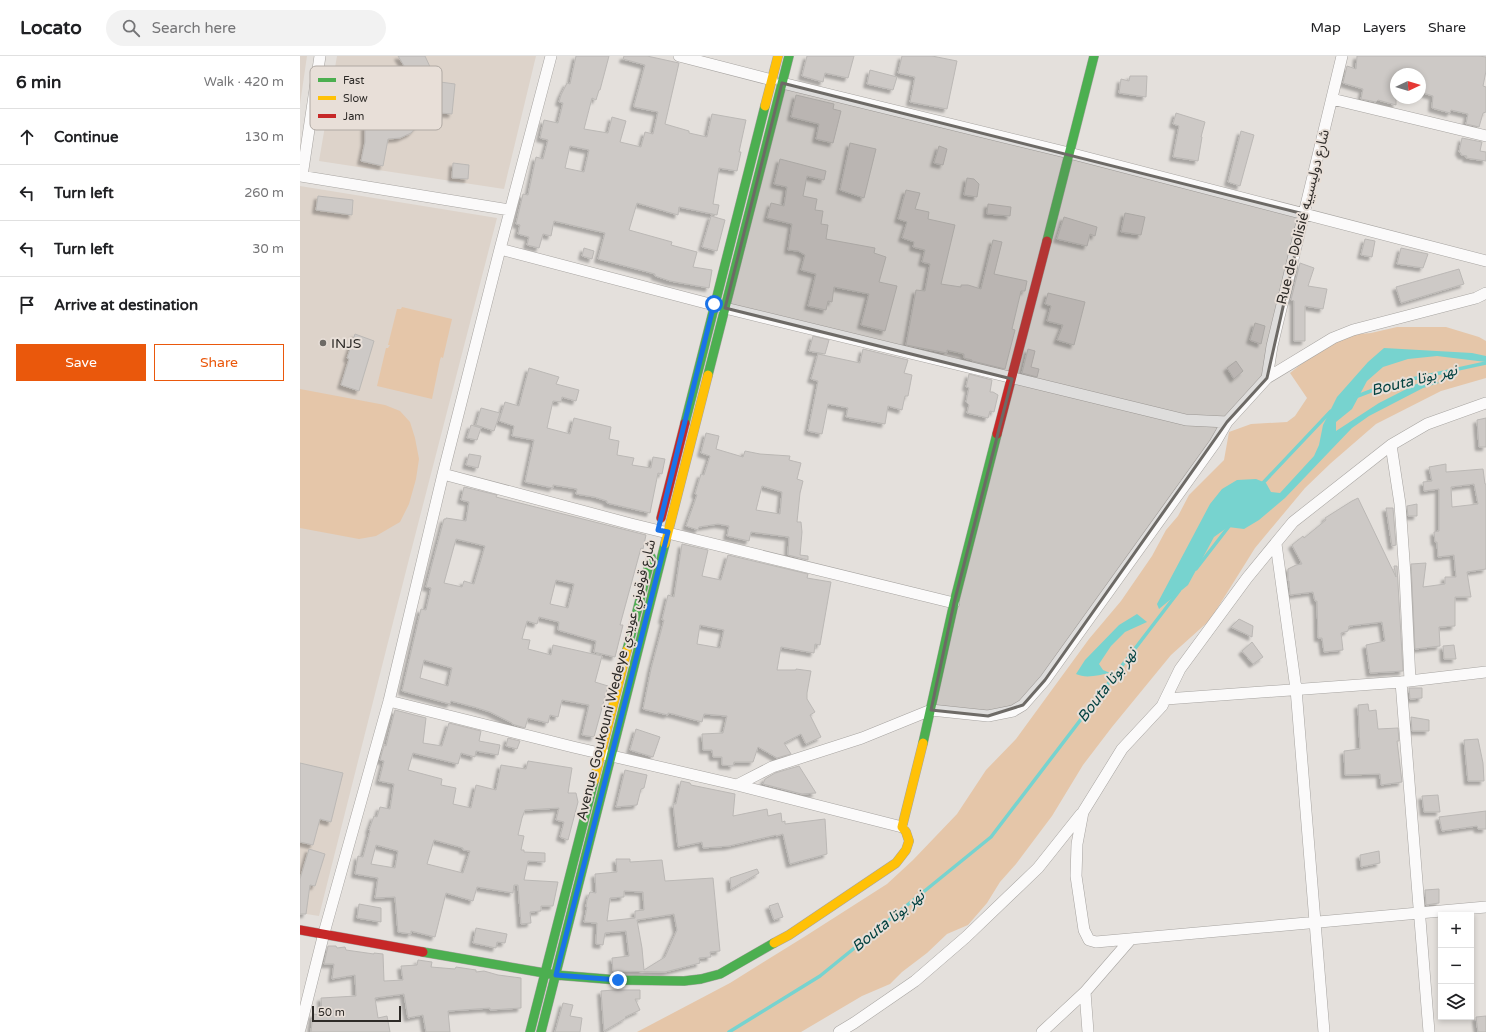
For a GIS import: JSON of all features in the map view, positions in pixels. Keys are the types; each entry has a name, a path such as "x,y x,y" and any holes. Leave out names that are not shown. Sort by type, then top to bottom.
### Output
{"street":[{"path":"318,66 320,56"},
{"path":"300,1029 324,933 389,701 443,474 551,56"},
{"path":"680,56 777,82 1069,153 1486,262"},
{"name":"Avenue Goukouni Wedeye شارع قوقوني عويدي","path":"530,1032 606,755 659,536 726,308 777,82 778,56"},
{"name":"Avenue Goukouni Wedeye شارع قوقوني عويدي","path":"541,1032 556,975 606,755 714,304 777,82 789,56"},
{"path":"902,827 931,710 954,603 1094,56"},
{"name":"Rue de Dolisié شارع دوليسييه","path":"1267,378 1272,346 1342,56"},
{"path":"1332,100 1486,136"},
{"path":"310,119 301,176 510,210"},
{"path":"500,249 726,308 1012,379 1186,420 1227,422"},
{"path":"737,785 772,767 862,738 931,710 988,716 1013,711 1023,706 1045,680 1215,443 1227,422 1267,378 1332,338 1353,330 1476,298 1486,293"},
{"path":"838,1032 915,982 966,937 1038,868 1083,812 1122,749 1162,706 1180,669 1247,578 1293,522 1391,445 1427,424 1486,403"},
{"path":"1391,445 1400,504 1405,575 1406,681 1419,914 1429,1032"},
{"path":"443,474 659,536 954,603"},
{"path":"1276,544 1296,690 1324,1032"},
{"path":"1166,699 1406,681 1486,672"},
{"path":"300,930 324,933 556,975 618,980 684,981 701,979 720,974 789,935 896,863 908,846 908,832 902,827 737,785 606,755 389,701"},
{"path":"1083,812 1077,844 1076,876 1084,930 1089,940 1096,942 1486,907"},
{"path":"1042,1032 1085,992 1131,939"},
{"path":"1085,992 1088,1032"}],"highlighted area":[{"path":"782,83 1304,214 1267,378 1227,422 1045,680 1023,705 988,716 931,710 954,603 1012,379 725,308"}],"shaded area":[{"path":"300,56 307,56 300,104"},
{"path":"337,56 536,56 504,189 319,161 324,130 442,130 442,66 335,66"},
{"path":"300,186 497,218 319,916 300,913"},
{"path":"402,307 452,319 443,358 441,357 440,360 432,399 377,386 386,348 390,345 388,345 397,309 401,309"},
{"path":"1397,327 1446,327 1479,337 1486,341 1486,378 1441,391 1376,424 1305,488 1255,548 1210,620 1171,655 1112,727 1083,765 1052,816 1016,864 1000,882 987,903 968,925 947,934 890,984 862,996 801,1032 637,1032 730,983 804,937 887,884 913,860 957,814 986,770 1016,739 1089,639 1121,601 1152,556 1166,530 1178,516 1189,495 1224,460 1229,432 1251,424 1287,422 1295,416 1307,398 1290,373 1333,343 1349,335 1371,333"},
{"path":"300,389 385,405 400,411 410,422 419,459 416,479 409,504 400,522 376,536 359,539 300,528"}],"water":[{"path":"1384,348 1472,353 1486,356 1486,362 1437,356 1408,359 1383,367 1367,381 1352,409 1336,422 1336,431 1379,403 1430,377 1439,383 1423,388 1369,416 1352,428 1285,498 1259,520 1244,529 1228,527 1214,537 1188,585 1159,609 1157,604 1210,504 1222,489 1237,480 1256,479 1266,483 1271,492 1280,493 1314,456 1319,445 1323,425 1337,397 1368,362"},
{"path":"1137,614 1147,622 1125,632 1111,646 1099,664 1103,670 1110,673 1097,676 1084,676 1076,674 1085,660 1119,625"}],"building":[{"path":"398,56 425,56 430,66 404,66"},
{"path":"576,56 609,56 600,90 596,100 592,98 584,129 608,133 612,117 626,121 620,142 641,147 645,132 653,134 658,112 634,107 645,65 623,59 624,56 647,56 679,63 665,124 689,131 689,133 707,137 712,114 746,120 739,152 741,152 737,171 719,168 713,204 719,205 717,215 679,207 678,215 637,203 629,230 672,242 671,245 697,252 693,267 712,270 709,288 670,281 655,276 655,274 598,259 605,233 554,221 551,236 543,234 539,248 527,245 529,237 518,234 520,225 516,224 523,194 528,195 536,157 543,159 548,140 540,138 544,120 558,123 563,103 559,102 561,95 567,83 570,84","holes":["570,146 589,150 584,172 565,168"]},
{"path":"807,56 854,56 848,78 825,73 823,82 802,76"},
{"path":"902,56 932,56 957,61 947,109 910,102 915,77 898,73"},
{"path":"1357,56 1486,57 1486,71 1483,86 1486,87 1486,112 1483,113 1479,127 1466,124 1468,114 1451,110 1450,113 1432,108 1433,96 1426,94 1426,68 1390,68 1390,103 1378,100 1376,102 1361,99 1363,89 1343,83 1347,66 1356,69"},
{"path":"870,70 897,77 893,90 867,84"},
{"path":"1130,76 1147,76 1146,97 1119,93 1121,79 1129,81"},
{"path":"442,82 455,84 452,114 442,113"},
{"path":"796,95 834,104 833,109 841,111 833,143 816,139 819,124 791,117"},
{"path":"1176,113 1205,122 1201,137 1198,161 1173,157 1179,126 1173,124"},
{"path":"365,130 414,130 411,133 400,138 388,139 383,166 361,161 365,142"},
{"path":"1241,131 1254,135 1240,186 1228,182"},
{"path":"1462,138 1482,142 1480,151 1486,152 1486,161 1466,158 1467,156 1461,155 1459,152"},
{"path":"850,143 876,149 864,198 840,190"},
{"path":"939,146 947,149 943,165 934,163"},
{"path":"780,159 826,171 824,180 807,176 803,196 817,199 815,210 823,211 821,224 828,225 826,239 875,248 874,253 886,257 879,282 897,286 885,331 861,325 869,294 834,287 832,302 828,301 826,310 808,306 816,274 801,270 805,255 798,251 788,250 792,224 767,218 771,203 784,206 787,187 774,184"},
{"path":"453,163 469,165 468,179 452,178"},
{"path":"967,178 974,179 979,184 977,197 964,195"},
{"path":"906,190 920,193 915,209 929,212 928,219 955,225 941,284 961,287 961,285 968,285 981,289 993,240 1002,242 994,274 1027,281 1025,291 1021,291 1012,329 1015,330 1005,369 972,361 964,358 964,354 947,350 947,353 906,345 916,290 925,291 930,264 922,262 925,250 913,247 914,242 902,238 907,222 898,219"},
{"path":"318,196 353,200 352,215 316,210"},
{"path":"988,204 1011,207 1010,216 987,214"},
{"path":"1125,213 1145,217 1141,235 1121,232"},
{"path":"711,216 725,220 717,251 702,247"},
{"path":"1064,217 1097,227 1095,236 1090,234 1087,246 1057,239"},
{"path":"1365,239 1375,241 1372,257 1361,255"},
{"path":"584,248 594,251 592,259 582,256"},
{"path":"1401,248 1428,254 1423,268 1397,264"},
{"path":"1300,263 1314,268 1308,286 1327,289 1323,309 1305,306 1305,341 1294,341 1294,301 1291,300"},
{"path":"1459,269 1464,284 1401,303 1396,287"},
{"path":"1048,293 1085,302 1074,345 1057,340 1063,325 1047,321 1051,306 1045,304"},
{"path":"1255,323 1265,326 1261,344 1250,340"},
{"path":"355,334 374,341 359,391 341,385 349,359 347,358"},
{"path":"813,336 829,340 825,354 809,351"},
{"path":"863,349 908,360 904,373 912,375 908,396 905,396 902,410 888,406 885,424 846,417 848,408 828,404 822,434 808,431 818,381 811,379 818,354 860,363"},
{"path":"1028,349 1035,351 1031,367 1039,369 1037,377 1022,373"},
{"path":"1236,361 1243,371 1234,379 1227,368"},
{"path":"529,368 559,377 556,384 579,390 576,401 562,397 561,402 553,401 547,428 570,434 574,418 611,427 609,439 619,441 617,455 634,458 632,465 651,468 653,457 665,459 662,474 658,473 650,513 607,503 607,501 594,497 576,494 577,489 553,485 553,488 525,482 534,440 512,436 514,426 499,421 505,402 519,406"},
{"path":"969,374 992,380 990,392 998,395 994,412 990,411 988,418 967,413 969,405 966,402 969,388 966,387"},
{"path":"481,408 500,413 494,431 476,425"},
{"path":"1486,418 1486,447 1479,447 1477,420"},
{"path":"471,425 481,428 477,440 467,438"},
{"path":"706,433 719,436 716,449 743,457 745,451 760,454 790,456 789,460 801,463 797,479 803,481 800,493 797,522 801,522 802,532 800,555 808,556 808,560 788,555 789,537 751,532 749,541 727,536 729,526 718,524 699,527 698,530 686,526 697,495 695,494 701,474 704,475 710,456 701,453","holes":["762,486 782,492 780,514 756,510"]},
{"path":"469,454 481,456 478,468 466,465"},
{"path":"1446,464 1446,472 1483,469 1486,484 1486,569 1467,572 1471,597 1455,597 1455,626 1439,627 1440,646 1415,649 1411,564 1426,563 1423,587 1445,584 1445,577 1456,577 1454,555 1438,557 1437,542 1435,542 1434,532 1439,531 1439,489 1424,491 1423,482 1432,481 1429,467","holes":["1474,484 1478,504 1452,507 1451,487"]},
{"path":"464,487 497,495 496,497 646,535 620,625 623,625 615,657 594,652 596,641 558,630 559,622 539,617 537,624 527,621 522,639 530,640 528,649 551,655 553,645 602,656 595,682 608,686 594,737 582,735 589,705 562,700 558,717 550,715 548,723 528,718 525,728 512,724 490,712 474,707 451,701 450,704 402,691 421,609 426,610 431,588 426,587 444,519 466,521 469,502 461,500","holes":["456,539 485,546 474,584 464,581 462,587 444,583","556,580 574,584 568,608 550,604","424,660 452,668 448,686 420,678"]},
{"path":"1358,498 1396,577 1394,566 1397,566 1403,671 1370,673 1366,645 1385,641 1382,622 1349,626 1348,631 1341,633 1343,650 1324,652 1322,638 1318,638 1317,601 1315,601 1313,592 1290,595 1288,569 1302,564 1292,545 1303,536 1304,538 1326,520 1325,518"},
{"path":"1417,504 1417,516 1408,516 1407,506"},
{"path":"1386,508 1393,508 1396,545 1392,546"},
{"path":"682,544 708,550 702,576 721,580 728,555 808,574 807,578 831,582 820,645 815,644 814,653 781,647 777,670 796,669 811,671 807,699 815,712 810,715 821,737 806,744 801,734 784,743 791,754 777,758 758,747 753,762 734,762 733,766 722,765 722,757 713,757 712,750 703,750 702,734 723,733 727,716 704,714 702,722 673,714 668,713 668,715 643,709 651,669 664,620 662,620 668,595 674,597","holes":["700,625 724,630 720,648 697,644"]},
{"path":"1239,619 1253,626 1252,637 1231,627"},
{"path":"1252,642 1263,657 1253,664 1242,651"},
{"path":"1454,645 1456,659 1444,659 1443,646"},
{"path":"1409,688 1422,688 1422,698 1410,699"},
{"path":"1368,704 1369,711 1376,710 1378,729 1398,728 1399,741 1397,741 1402,782 1381,785 1380,774 1345,775 1344,751 1360,749 1358,705"},
{"path":"395,710 426,718 423,743 442,746 449,723 481,731 479,741 500,745 498,755 476,751 475,757 461,753 458,764 413,753 408,770 442,779 441,785 456,788 453,804 471,808 476,785 496,790 501,765 526,769 528,761 572,768 568,793 576,793 578,802 568,840 560,837 564,822 556,820 559,808 525,810 518,835 524,836 521,850 524,850 524,852 545,853 545,862 528,861 524,880 558,882 553,906 541,906 541,911 530,912 531,923 521,924 518,885 514,885 513,893 477,887 473,901 446,893 435,937 411,931 411,934 398,932 395,897 375,898 378,878 355,874 358,856 363,857 369,830 374,816 377,817 380,807 390,809 394,784 379,781 384,761 380,760 384,745 386,746","holes":["434,840 470,851 463,873 427,864","376,845 398,851 395,868 371,864"]},
{"path":"1411,717 1429,720 1429,731 1412,731"},
{"path":"636,729 660,737 653,757 630,750"},
{"path":"508,738 520,741 517,749 506,746"},
{"path":"1478,739 1483,763 1484,781 1468,781 1464,740"},
{"path":"300,763 343,773 331,822 320,819 313,845 300,842"},
{"path":"799,766 816,793 802,794 763,784 765,779 775,773"},
{"path":"625,770 647,775 644,788 641,789 637,805 616,807"},
{"path":"681,781 690,783 691,785 735,794 733,816 767,809 768,816 781,813 782,822 785,821 785,824 825,819 827,854 790,864 783,834 729,846 703,848 702,842 678,847 673,804 676,804"},
{"path":"1438,795 1440,812 1424,812 1422,796"},
{"path":"1486,811 1486,829 1478,829 1477,826 1442,831 1439,817"},
{"path":"309,849 325,854 315,886 310,885 306,914 300,914 300,879"},
{"path":"1379,851 1380,863 1361,867 1360,855"},
{"path":"616,859 630,859 630,862 662,860 665,881 713,878 720,951 710,952 711,957 699,958 700,963 665,972 613,971 612,958 629,956 626,931 605,933 603,945 596,944 597,923 584,922 587,900 590,892 596,893 595,874 617,872","holes":["624,891 643,892 644,910 635,911 635,918 607,921 610,898 624,897","674,914 677,930 665,957 644,970 637,920"]},
{"path":"757,869 759,873 731,889 730,878"},
{"path":"1439,889 1439,903 1426,905 1425,890"},
{"path":"778,903 783,917 774,920 769,906"},
{"path":"359,904 381,908 381,922 357,918"},
{"path":"476,928 507,934 505,943 497,942 496,948 473,943"},
{"path":"328,946 336,946 337,948 345,947 346,950 383,954 384,981 403,980 401,966 417,965 418,960 432,962 431,967 455,969 456,967 476,970 476,972 484,971 498,975 521,978 521,1008 490,1010 490,1008 448,1011 450,1032 426,1032 423,1015 408,1018 404,994 375,998 378,1018 387,1016 390,1032 311,1032 313,1014 322,1015 321,998 356,996 355,975 332,979 334,964 324,964"},
{"path":"640,990 640,999 635,999 640,1010 625,1017 626,1018 604,1031 601,991"},
{"path":"563,1003 573,1005 570,1016 582,1018 580,1032 555,1032"},
{"path":"1486,1016 1486,1032 1478,1032 1476,1017"}],"waterway":[{"name":"Bouta نهر بوتا","path":"1355,397 1389,384 1486,363"},
{"name":"Bouta نهر بوتا","path":"1261,485 1331,411"},
{"name":"Bouta نهر بوتا","path":"1196,569 1230,525"},
{"name":"Bouta نهر بوتا","path":"729,1032 820,976 991,837 1179,591"}],"traffic: fast":[{"path":"708,375 789,56"},
{"path":"1047,241 1094,56"},
{"path":"685,423 765,106"},
{"path":"923,743 954,603 997,434"},
{"path":"541,1032 665,544"},
{"path":"627,650 651,557"},
{"path":"530,1032 594,781"},
{"path":"423,952 556,975 618,980 684,981 701,979 720,974 774,943"}],"traffic: slow":[{"path":"765,106 778,56"},
{"path":"665,544 708,375"},
{"path":"594,781 627,650"},
{"path":"774,943 789,935 896,863 906,850 909,841 906,832 902,827 923,743"}],"traffic: jam":[{"path":"997,434 1047,241"},
{"path":"661,518 685,423"},
{"path":"300,930 423,952"}],"place":[{"name":"INJS","path":"323,343"}],"route":[{"path":"618,980 556,975 668,532 658,530 714,304"}]}
